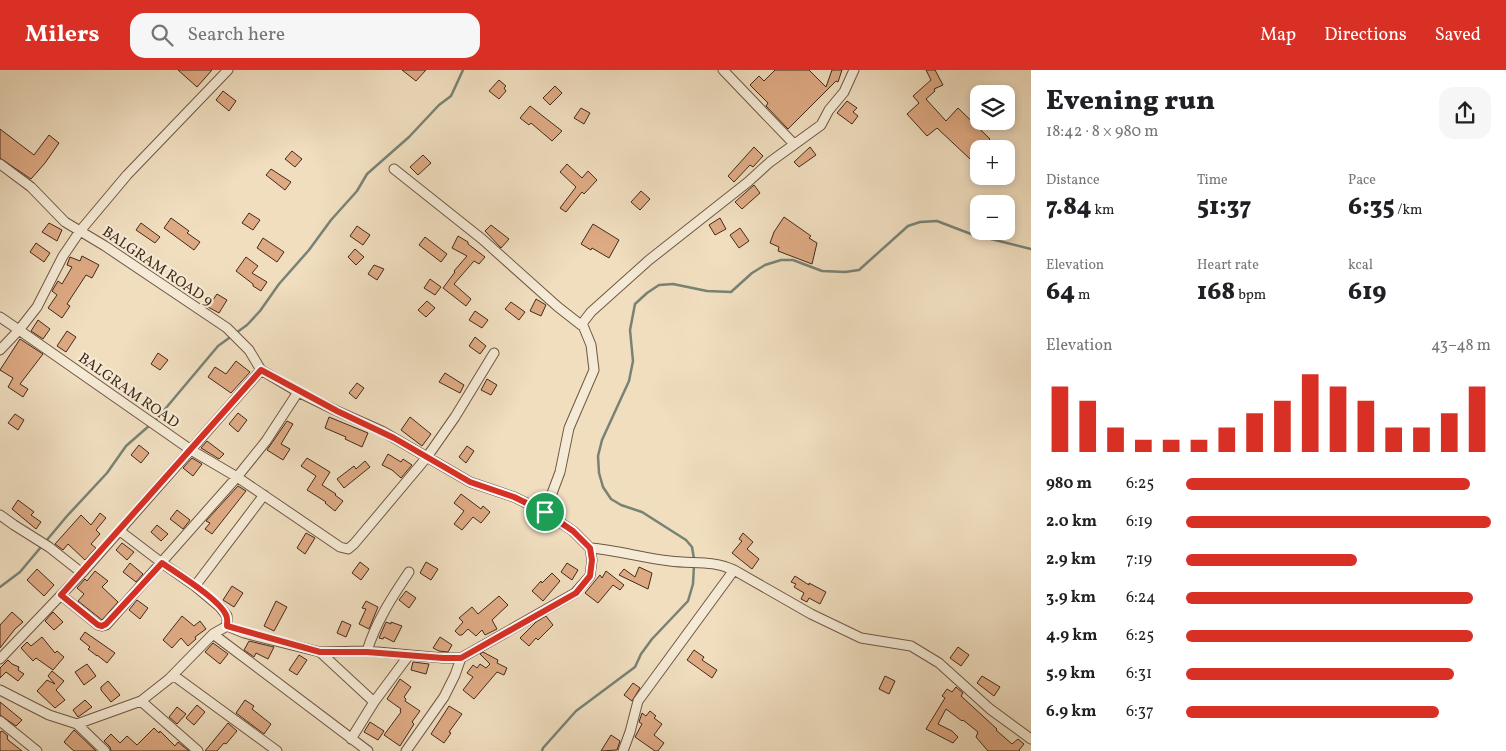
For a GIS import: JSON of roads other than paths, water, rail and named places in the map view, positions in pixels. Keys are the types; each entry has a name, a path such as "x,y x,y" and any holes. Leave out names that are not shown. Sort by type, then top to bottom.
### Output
{"street":[{"path":"0,350 38,307 63,256 80,231 128,175 228,70"},
{"path":"723,70 794,144"},
{"path":"582,323 591,312 649,260 820,125 829,110 844,92 854,70"},
{"name":"BALGRAM ROAD 9","path":"0,164 31,187 65,222 105,246 227,328 255,357 261,370 298,392 382,431 470,482 514,497 545,512 573,531 590,548"},
{"path":"394,169 482,239 558,308 581,325 582,323"},
{"name":"BALGRAM ROAD","path":"0,317 191,450 237,477 340,547 348,549 354,544 427,457"},
{"path":"545,512 560,472 569,428 594,370 591,345 582,323"},
{"path":"427,457 455,417 494,353"},
{"path":"0,659 120,531 261,370"},
{"path":"61,595 102,626 106,624 237,477 266,441 298,392"},
{"path":"195,586 264,495"},
{"path":"0,514 44,543 82,573"},
{"path":"120,531 195,586 220,607 227,616 227,626"},
{"path":"77,724 141,701 173,675 213,634 227,626 320,652 367,652 461,658 576,593 590,576 592,560 590,548 614,550 672,561 723,564 811,614 861,638 911,646 939,663 990,709 1031,739"},
{"path":"623,751 638,701 734,570"},
{"path":"367,652 371,638 386,607 409,572"},
{"path":"213,634 368,751"},
{"path":"320,652 374,702"},
{"path":"351,739 374,702 409,654"},
{"path":"406,751 444,697 461,658"},
{"path":"173,675 277,751"},
{"path":"0,690 49,715 77,724 105,751"},
{"path":"141,701 198,751"},
{"path":"0,722 37,751"}],"waterway":[{"path":"155,421 218,346 247,325 260,311 279,284 357,191 367,174 409,137 439,105 451,96 463,70"},
{"path":"694,559 692,547 686,540 642,512 621,505 611,499 603,487 599,473 598,456 602,440 629,381 633,361 630,330 635,304 659,285 673,284 707,291 731,292 752,273 765,265 781,260 793,260 822,271 845,272 859,270 908,226 920,222 937,221 971,234 1031,249"},
{"path":"0,587 20,572 67,516 107,473 126,446 150,425"},
{"path":"542,751 576,711 635,667 641,654 652,639 688,601 693,584 694,565"}]}
